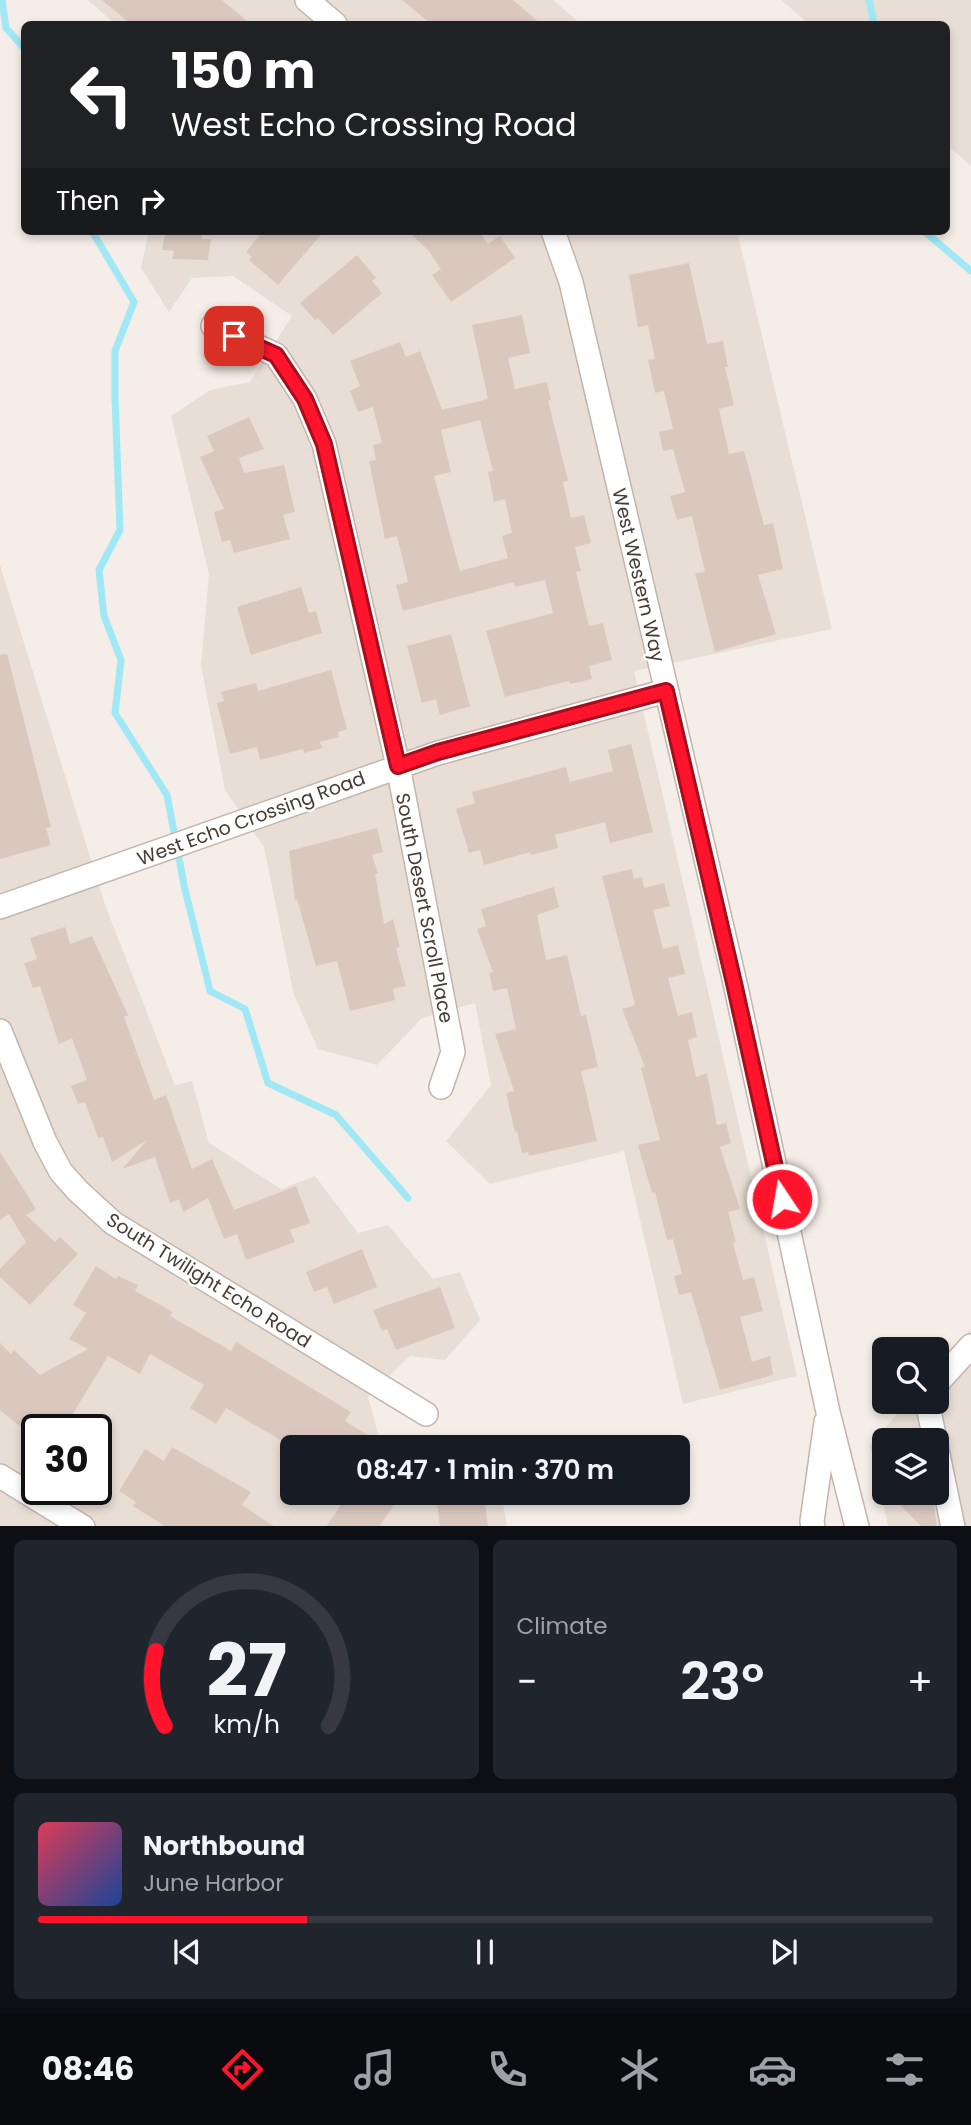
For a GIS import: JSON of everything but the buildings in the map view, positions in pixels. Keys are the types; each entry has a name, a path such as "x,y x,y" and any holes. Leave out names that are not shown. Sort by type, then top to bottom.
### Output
{"street":[{"path":"307,0 332,21"},
{"name":"West Western Way","path":"555,235 571,282 732,970 828,1412 857,1526"},
{"name":"South Desert Scroll Place","path":"212,326 276,355 305,399 324,444 398,766 453,1052 441,1087"},
{"name":"West Echo Crossing Road","path":"0,907 438,752 666,691"},
{"name":"South Twilight Echo Road","path":"0,1031 45,1142 61,1172 113,1223 426,1414"},
{"path":"949,1370 971,1346"},
{"name":"West Western Way","path":"813,1526 828,1412"},
{"path":"0,1476 81,1526"},
{"path":"949,1505 953,1526"}],"shaded area":[{"path":"88,0 553,0 578,21 112,21"},
{"path":"781,0 971,0 971,166 950,148 950,21 806,21"},
{"path":"148,235 738,235 832,629 634,671 797,1376 683,1404 624,1151 490,1184 446,1141 491,1085 475,1003 422,1018 377,1065 318,1049 294,995 264,847 225,790 201,665 209,574 171,416 210,390 250,382 292,316 233,276 192,278 169,312 141,268"},
{"path":"0,565 104,902 175,1085 192,1081 209,1143 281,1189 315,1176 358,1233 388,1225 433,1279 460,1272 480,1320 445,1360 410,1356 368,1397 379,1435 280,1435 280,1505 503,1505 507,1526 0,1526"},
{"path":"971,1329 971,1526 888,1526 883,1505 949,1505 949,1428 885,1428 897,1414 949,1414 949,1354"}],"waterway":[{"path":"2,0 6,28 21,45"},
{"path":"869,0 873,21"},
{"path":"94,235 134,302 115,351 120,530 99,570 104,616 121,660 115,713 167,795 184,885 210,991 245,1009 268,1083 336,1115 408,1198"},
{"path":"929,235 971,271"}],"route":[{"path":"234,336 276,355 305,399 324,444 398,766 438,752 666,691 782,1199"}]}
